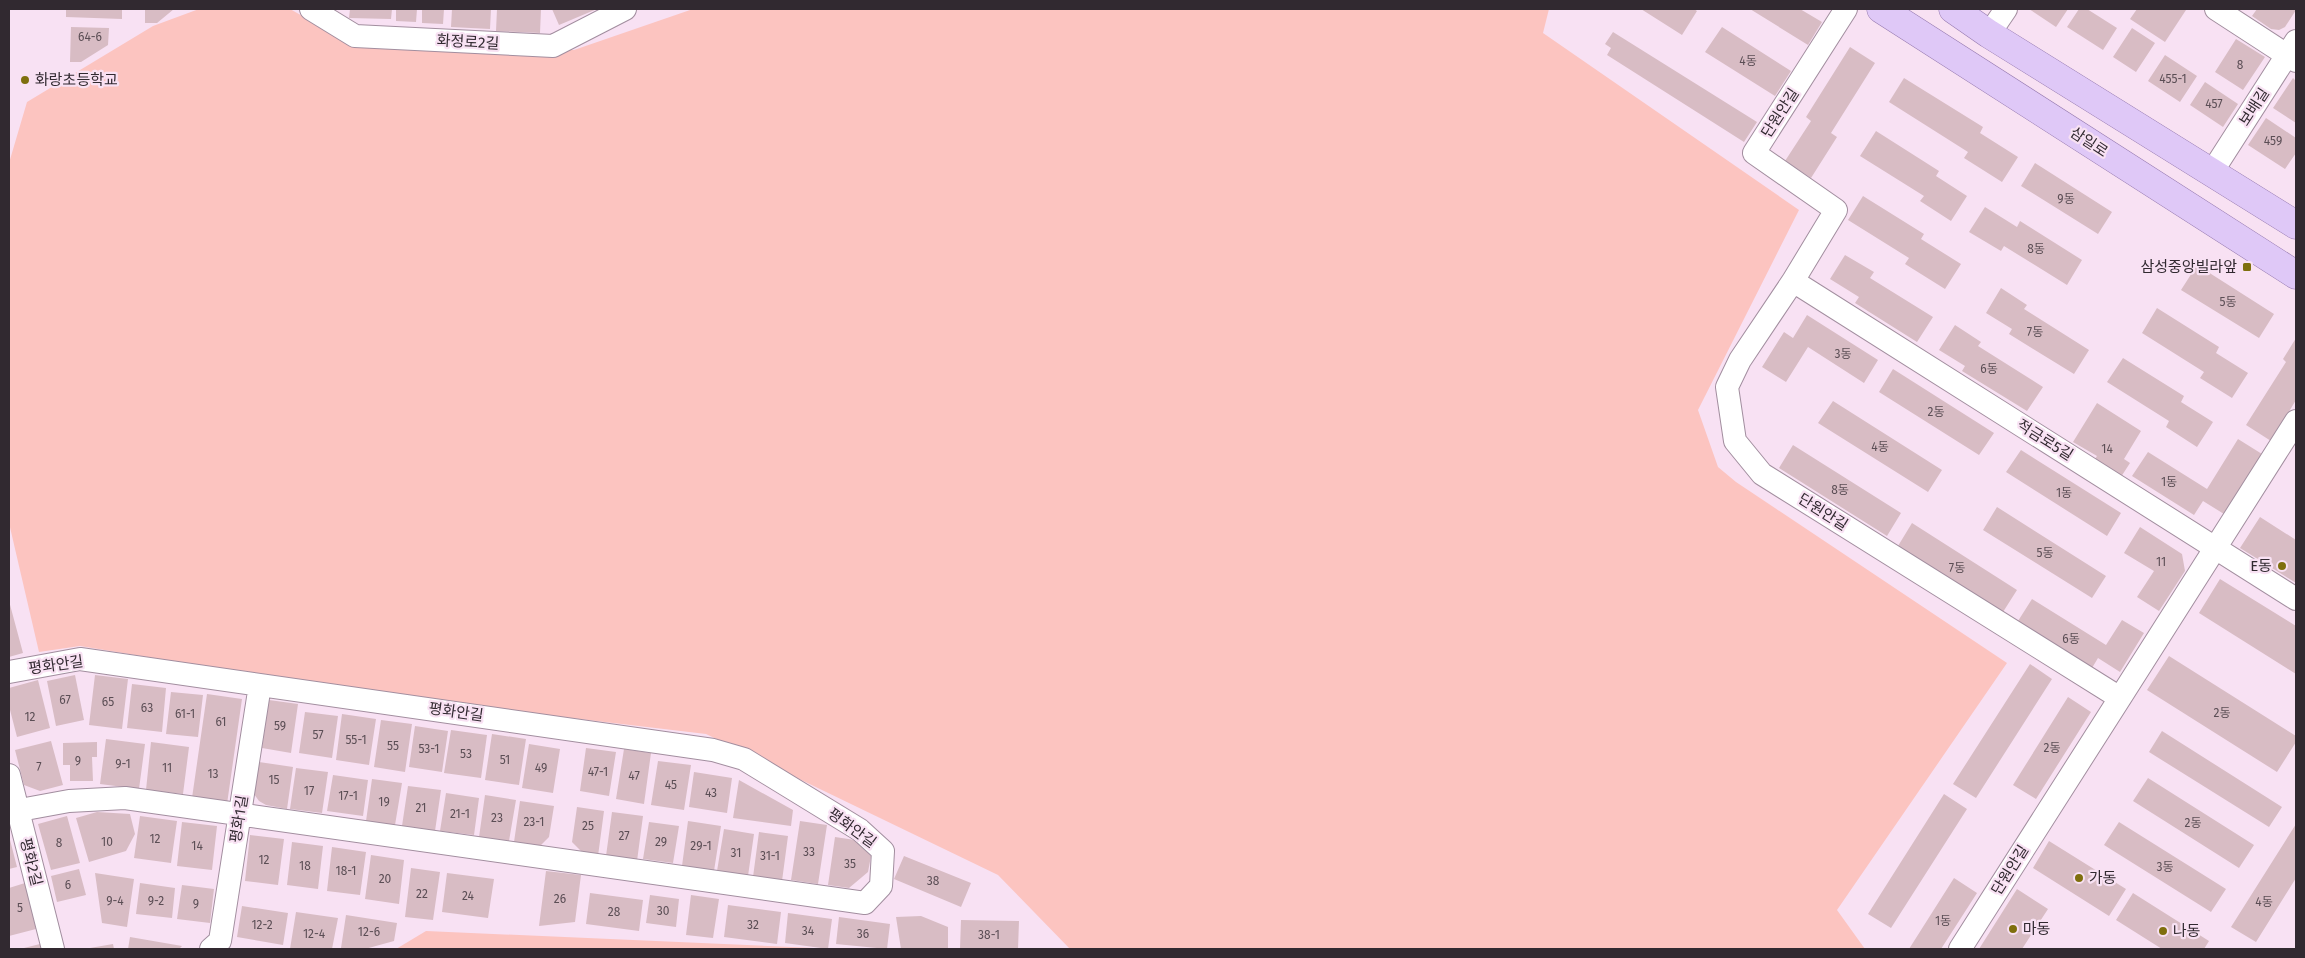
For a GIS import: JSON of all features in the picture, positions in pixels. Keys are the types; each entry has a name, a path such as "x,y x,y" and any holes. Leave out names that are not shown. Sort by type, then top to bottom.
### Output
{"main road":[{"name":"삼일로","path":"1882,9 2296,275"},
{"path":"1953,9 1989,34 2296,225"}],"street":[{"name":"화정로2길","path":"310,9 356,36 553,46 625,9"},
{"name":"단원안길","path":"1846,9 1754,153 1836,210 1793,281 1740,360 1727,387 1735,441 1762,474 2120,698 1960,949"},
{"path":"1989,34 2006,9"},
{"path":"2216,9 2293,52"},
{"name":"보배길","path":"2212,172 2293,52"},
{"name":"적금로5길","path":"1793,281 2296,599"},
{"path":"2120,698 2296,421"},
{"name":"평화안길","path":"9,672 80,659 712,750 744,759 860,830 883,851 881,886 865,903 125,798 68,801 13,812"},
{"name":"평화1길","path":"211,949 220,941 260,685"},
{"name":"평화2길","path":"9,775 13,812 53,949"}],"shaded area":[{"path":"199,9 290,9 350,43 574,50 693,9 1549,9 1543,33 1799,210 1698,410 1718,467 1736,482 2007,663 1837,910 1865,949 1070,949 998,875 706,734 379,695 80,646 39,652 9,523 9,163 27,102 153,26"},
{"path":"426,931 837,949 396,949"}],"building":[{"path":"66,9 122,9 122,19 66,17"},
{"path":"145,9 174,9 157,23 145,23"},
{"path":"350,9 392,9 391,19 349,18"},
{"path":"396,9 417,9 416,22 396,21"},
{"path":"422,9 444,9 443,24 422,23"},
{"path":"452,9 491,9 490,29 451,27"},
{"path":"497,9 541,9 540,33 496,31"},
{"path":"552,9 597,9 559,25"},
{"path":"1641,9 1694,9 1697,11 1682,35"},
{"path":"1750,9 1800,9 1822,22 1808,45"},
{"path":"2029,9 2068,9 2056,27"},
{"path":"2079,9 2087,9 2117,28 2103,50 2067,27"},
{"path":"2137,9 2186,10 2165,42 2130,19"},
{"path":"2257,9 2296,10 2285,27 2279,30 2271,29 2252,16"},
{"path":"71,27 109,28 108,45 81,62 70,62"},
{"path":"1722,27 1791,71 1775,96 1705,52"},
{"path":"2132,28 2155,43 2136,72 2113,57"},
{"path":"1613,32 1757,122 1744,142 1607,55 1611,48 1605,44"},
{"path":"2236,39 2265,57 2243,90 2215,72"},
{"path":"1850,47 1875,63 1831,133 1837,137 1811,178 1785,161 1811,121 1806,117"},
{"path":"2165,55 2197,76 2180,102 2148,81"},
{"path":"1904,78 1983,127 1980,133 2018,157 2002,182 1964,158 1968,152 1889,102"},
{"path":"2293,78 2296,81 2296,123 2273,108"},
{"path":"2205,82 2238,104 2223,127 2190,105"},
{"path":"2266,118 2296,138 2296,153 2285,169 2248,145"},
{"path":"1876,131 1939,171 1936,176 1967,196 1951,221 1920,201 1924,196 1860,156"},
{"path":"2035,163 2112,212 2098,234 2021,186"},
{"path":"1863,196 1924,234 1921,239 1961,264 1945,289 1905,264 1909,258 1848,220"},
{"path":"1985,207 2017,227 2020,221 2082,260 2067,285 2004,246 2001,251 1969,232"},
{"path":"1845,255 1874,272 1870,278 1933,317 1917,342 1855,303 1859,297 1830,279"},
{"path":"2197,265 2274,314 2259,338 2181,290"},
{"path":"2001,288 2027,305 2024,309 2089,350 2074,374 2009,334 2012,329 1986,313"},
{"path":"2157,308 2219,347 2216,353 2248,373 2232,398 2200,378 2204,372 2142,333"},
{"path":"1807,315 1878,360 1864,383 1808,347 1786,382 1762,367 1784,332 1793,338"},
{"path":"1955,325 1981,342 1978,346 2043,387 2027,411 1962,371 1965,366 1939,350"},
{"path":"2296,338 2296,400 2271,441 2246,425 2286,362 2283,359"},
{"path":"2123,358 2184,396 2181,402 2213,422 2197,447 2166,427 2169,421 2107,382"},
{"path":"1893,369 1994,433 1979,455 1879,392"},
{"path":"1833,401 1942,470 1928,492 1818,423"},
{"path":"2097,403 2141,431 2124,459 2130,463 2119,480 2092,463 2097,456 2073,442"},
{"path":"2238,439 2262,454 2224,514 2203,501 2194,515 2132,476 2148,452 2207,489"},
{"path":"1793,445 1901,513 1887,536 1779,468"},
{"path":"2021,450 2121,513 2107,536 2006,472"},
{"path":"1997,507 2106,576 2092,598 1983,530"},
{"name":"E동","path":"2260,517 2296,540 2296,583 2240,548"},
{"path":"1912,523 2017,590 2003,612 1898,546"},
{"path":"2140,527 2182,554 2185,571 2159,611 2137,597 2154,571 2124,553"},
{"path":"2220,579 2296,626 2296,674 2199,613"},
{"path":"2032,599 2106,645 2122,620 2144,633 2120,672 2098,658 2092,668 2018,621"},
{"path":"9,601 23,653 9,657"},
{"path":"2169,656 2296,736 2296,742 2277,772 2147,690"},
{"path":"2030,664 2052,679 1976,798 1953,784"},
{"path":"75,675 84,720 56,726 47,681"},
{"path":"95,675 128,679 122,729 89,725"},
{"path":"38,680 50,728 17,737 9,706 9,688"},
{"path":"132,684 166,688 162,732 127,728"},
{"path":"171,692 203,695 198,737 166,734"},
{"path":"207,694 242,699 227,804 192,798"},
{"path":"2068,697 2091,712 2036,799 2013,785"},
{"path":"269,700 298,704 291,753 262,748"},
{"path":"305,712 338,716 332,758 299,753"},
{"path":"342,714 376,719 369,765 336,760"},
{"path":"381,720 412,724 405,772 374,767"},
{"path":"415,726 448,731 442,772 409,767"},
{"path":"451,730 487,735 481,778 444,773"},
{"path":"2162,731 2282,807 2269,827 2149,752"},
{"path":"492,734 526,739 519,785 485,780"},
{"path":"106,739 145,744 139,789 100,784"},
{"path":"51,741 63,785 40,791 24,785 15,750"},
{"path":"97,742 97,757 92,757 93,781 70,781 70,765 63,765 63,743"},
{"path":"151,742 189,747 183,794 146,790"},
{"path":"529,744 560,749 553,793 522,788"},
{"path":"586,748 616,752 609,796 580,791"},
{"path":"624,749 651,753 644,804 616,799"},
{"path":"658,761 691,765 684,810 651,805"},
{"path":"259,762 293,767 287,809 266,805 259,801 254,794"},
{"path":"296,768 328,772 322,813 290,809"},
{"path":"694,772 732,778 727,813 689,807"},
{"path":"333,775 368,780 363,816 327,811"},
{"path":"2148,778 2254,845 2239,868 2133,801"},
{"path":"372,779 402,783 395,825 366,821"},
{"path":"739,780 793,810 791,826 733,818"},
{"path":"408,786 441,790 435,831 402,826"},
{"path":"446,793 479,798 474,835 440,831"},
{"path":"1944,794 1967,809 1891,928 1868,914"},
{"path":"485,795 516,800 509,841 479,837"},
{"path":"520,801 554,806 549,837 540,846 514,842"},
{"path":"577,807 604,811 598,856 584,854 572,842"},
{"path":"97,812 130,814 135,834 126,851 89,862 76,818"},
{"path":"612,812 643,816 637,861 606,856"},
{"path":"67,816 80,863 51,870 38,824"},
{"path":"140,816 177,821 171,863 134,858"},
{"path":"688,821 721,826 714,871 682,866"},
{"path":"800,821 827,825 818,884 791,880"},
{"path":"182,822 217,826 212,870 177,866"},
{"path":"649,822 679,826 673,863 643,859"},
{"path":"2119,822 2226,889 2211,912 2104,845"},
{"path":"2296,824 2296,878 2256,942 2231,927"},
{"path":"724,829 754,834 748,876 717,871"},
{"path":"759,832 788,836 782,881 753,877"},
{"path":"250,835 284,839 278,885 245,881"},
{"path":"9,836 17,867 9,869"},
{"path":"835,837 855,840 871,856 868,872 849,888 828,885"},
{"name":"가동","path":"2049,841 2126,889 2109,916 2033,868"},
{"path":"292,842 323,846 318,889 287,885"},
{"path":"332,847 366,852 360,895 327,891"},
{"path":"371,855 404,860 399,904 365,899"},
{"path":"904,856 971,883 961,907 894,879"},
{"path":"411,868 440,872 433,920 405,917"},
{"path":"79,869 86,895 57,902 51,876"},
{"path":"546,871 581,875 575,922 539,926"},
{"path":"95,873 134,879 127,927 102,923"},
{"path":"447,873 494,879 488,918 442,912"},
{"path":"1954,878 1977,893 1941,949 1909,949"},
{"path":"25,883 36,929 9,936 9,888"},
{"path":"140,883 175,888 172,918 136,914"},
{"path":"182,885 214,889 210,923 177,919"},
{"name":"마동","path":"2017,889 2048,909 2022,949 1979,949"},
{"path":"590,893 643,900 639,931 586,924"},
{"name":"나동","path":"2133,893 2209,941 2204,949 2162,949 2116,920"},
{"path":"650,895 679,899 676,927 646,923"},
{"path":"691,895 719,899 713,938 686,935"},
{"path":"728,905 781,912 777,944 724,937"},
{"path":"242,906 288,913 283,945 237,937"},
{"path":"296,912 338,918 332,949 290,949"},
{"path":"788,913 832,919 828,949 785,943"},
{"path":"346,915 397,923 394,941 365,949 341,948"},
{"path":"921,916 948,927 948,949 901,949 896,917"},
{"path":"839,917 890,924 887,949 836,944"},
{"path":"961,920 1019,921 1018,949 960,949"},
{"path":"130,937 182,946 179,949 128,949"},
{"path":"44,943 45,949 20,949"},
{"path":"113,944 114,949 90,949 90,948"}],"place":[{"name":"화랑초등학교","path":"25,80"},
{"name":"삼성중앙빌라앞","path":"2247,267"},
{"name":"E동","path":"2282,566"},
{"name":"가동","path":"2079,878"},
{"name":"마동","path":"2013,929"},
{"name":"나동","path":"2163,931"}]}
